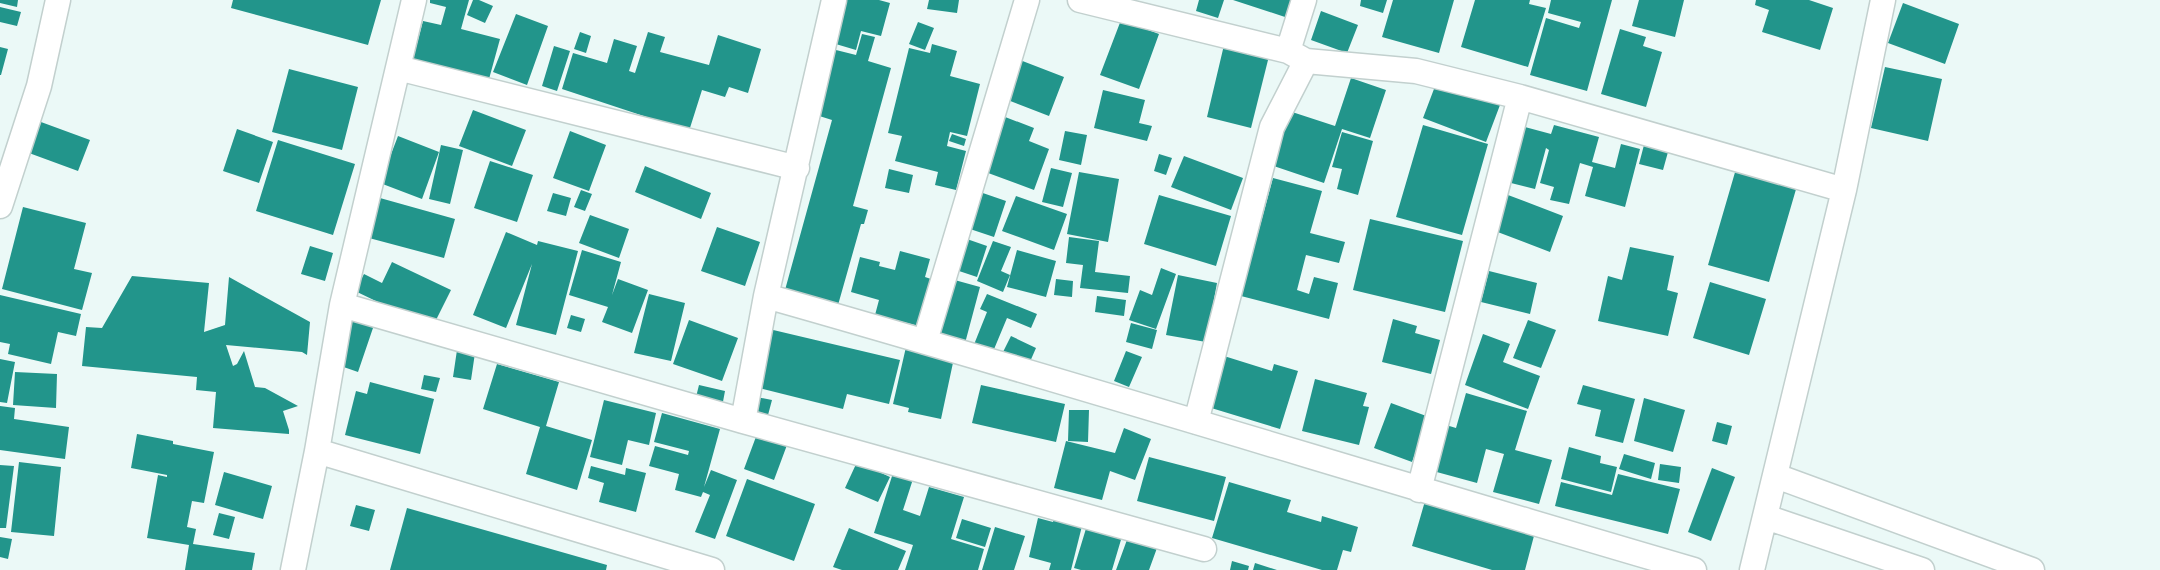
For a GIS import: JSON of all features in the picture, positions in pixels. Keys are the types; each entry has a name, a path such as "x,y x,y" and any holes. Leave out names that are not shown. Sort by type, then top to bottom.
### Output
{"street":[{"path":"0,206 39,86 58,0"},
{"path":"293,570 317,451 342,305 414,0"},
{"path":"743,421 766,296 834,0"},
{"path":"925,341 1027,0"},
{"path":"1080,0 1112,4 1297,56 1416,71 1520,97 1844,190"},
{"path":"1196,422 1272,127 1297,56 1304,0"},
{"path":"1752,570 1844,190 1882,0"},
{"path":"398,68 797,168"},
{"path":"1419,490 1520,97"},
{"path":"766,296 925,341 1419,490 1694,570"},
{"path":"342,305 743,421 1204,549"},
{"path":"317,451 711,570"},
{"path":"1776,476 2032,570"},
{"path":"1766,517 1922,570"}],"building":[{"path":"0,0 18,0 17,7 0,3"},
{"path":"233,0 381,0 368,45 231,8"},
{"path":"430,0 469,0 461,29 500,39 489,79 413,59 423,21 441,25 446,7 430,3"},
{"path":"473,0 493,6 485,23 467,15"},
{"path":"840,0 879,0 890,3 881,36 861,31 856,50 829,42"},
{"path":"929,0 959,0 957,13 927,9"},
{"path":"1199,0 1224,0 1218,18 1196,11"},
{"path":"1233,0 1297,0 1291,19"},
{"path":"1361,0 1387,0 1383,13 1360,6"},
{"path":"1393,0 1454,0 1439,53 1382,37"},
{"path":"1475,0 1530,0 1529,4 1546,8 1528,67 1461,47"},
{"path":"1551,0 1612,0 1587,91 1530,75 1546,18 1579,28 1581,22 1548,13"},
{"path":"1639,0 1684,0 1675,37 1632,26"},
{"path":"1756,0 1809,0 1833,8 1820,50 1762,32 1769,10 1755,5"},
{"path":"1903,3 1959,24 1945,64 1888,43"},
{"path":"0,7 21,12 17,26 0,22"},
{"path":"1321,11 1358,25 1347,53 1311,40"},
{"path":"516,14 548,26 527,85 493,72"},
{"path":"1121,20 1159,34 1139,89 1100,75"},
{"path":"918,22 934,28 925,50 909,44"},
{"path":"1620,29 1646,37 1643,46 1662,52 1646,107 1601,94"},
{"path":"580,32 591,36 586,53 574,49"},
{"path":"648,32 665,37 660,52 709,65 718,35 761,49 748,93 729,87 725,97 702,90 689,131 562,89 573,53 607,63 614,39 637,46 629,71 635,73"},
{"path":"862,34 875,37 868,61 891,68 853,206 868,210 864,224 861,224 838,305 785,290 832,120 813,114 832,49 856,55"},
{"path":"932,44 957,51 950,76 980,84 967,136 950,132 947,146 966,151 956,190 935,185 938,172 895,161 902,136 888,133 909,48 930,53"},
{"path":"1224,45 1269,56 1251,128 1207,117"},
{"path":"554,46 570,51 557,91 542,86"},
{"path":"0,47 8,49 1,75 0,75"},
{"path":"1015,58 1064,77 1049,116 1000,97"},
{"path":"1885,67 1942,79 1928,141 1871,128"},
{"path":"289,69 358,87 342,150 272,132"},
{"path":"1351,78 1386,90 1370,138 1342,129 1324,183 1268,164 1286,110 1335,126"},
{"path":"1437,81 1500,105 1486,142 1423,118"},
{"path":"1103,90 1145,100 1139,123 1152,126 1147,141 1094,128"},
{"path":"473,110 526,130 512,166 459,146"},
{"path":"1000,115 1034,128 1029,141 1049,149 1034,190 980,170"},
{"path":"41,122 90,140 78,171 29,153"},
{"path":"1423,125 1488,144 1462,235 1396,217"},
{"path":"1518,125 1551,134 1554,125 1599,137 1592,162 1615,168 1621,144 1640,149 1625,207 1585,196 1593,167 1580,163 1569,204 1550,200 1554,187 1540,183 1549,150 1546,148 1535,189 1503,181"},
{"path":"237,129 273,142 259,183 223,171"},
{"path":"570,131 606,145 589,191 553,178"},
{"path":"1065,131 1087,135 1081,165 1059,160"},
{"path":"1342,132 1373,141 1358,195 1337,189 1342,169 1332,167"},
{"path":"952,134 966,139 964,146 949,141"},
{"path":"398,136 439,152 422,199 380,183"},
{"path":"278,140 355,164 333,235 256,211"},
{"path":"441,145 463,150 450,204 429,199"},
{"path":"1644,145 1668,152 1663,170 1639,164"},
{"path":"1159,154 1172,158 1166,175 1154,171"},
{"path":"1184,156 1243,178 1231,210 1171,187"},
{"path":"490,161 533,175 517,222 474,208"},
{"path":"1738,162 1799,179 1769,282 1708,265"},
{"path":"645,166 711,193 701,219 635,192"},
{"path":"1051,168 1072,173 1063,207 1042,202"},
{"path":"889,169 913,175 909,193 885,188"},
{"path":"1079,172 1119,179 1108,242 1067,234"},
{"path":"1273,178 1322,191 1310,233 1345,242 1339,263 1306,255 1297,290 1309,294 1314,277 1338,283 1329,319 1241,296"},
{"path":"581,190 592,194 585,211 574,207"},
{"path":"977,191 1006,201 994,237 964,227"},
{"path":"553,193 571,198 566,216 547,211"},
{"path":"1159,195 1231,216 1216,266 1144,244"},
{"path":"1508,195 1563,216 1550,252 1495,231"},
{"path":"1016,196 1067,214 1054,250 1002,231"},
{"path":"380,198 455,219 444,258 369,238"},
{"path":"23,207 86,223 74,269 92,273 82,310 2,289"},
{"path":"590,215 629,229 619,258 579,243"},
{"path":"1370,219 1463,241 1445,312 1353,290"},
{"path":"717,227 760,242 745,286 701,271"},
{"path":"506,232 537,245 538,241 578,251 556,335 516,325 532,264 506,328 473,315"},
{"path":"1069,237 1099,241 1095,272 1130,276 1128,293 1080,288 1083,265 1066,263"},
{"path":"964,238 987,246 977,277 953,269"},
{"path":"993,241 1011,247 1001,271 1010,275 1003,292 977,281"},
{"path":"310,246 333,253 325,281 301,274"},
{"path":"1630,247 1674,256 1667,290 1678,293 1668,336 1598,321 1608,276 1622,280"},
{"path":"582,250 621,262 612,295 618,279 648,290 632,333 602,322 608,307 569,295"},
{"path":"1017,250 1056,261 1046,297 1007,287"},
{"path":"900,251 930,259 925,277 931,279 919,326 875,315 879,300 851,292 860,257 880,262 879,266 895,270"},
{"path":"392,262 451,290 432,328 355,291 364,274 382,283"},
{"path":"1161,268 1176,274 1156,329 1129,320 1140,290 1152,295"},
{"path":"1489,271 1537,283 1530,314 1481,302"},
{"path":"1178,275 1217,283 1206,342 1166,335"},
{"path":"132,276 209,283 204,332 225,325 229,277 310,322 307,355 302,352 226,345 233,366 237,364 244,351 255,387 265,388 298,406 283,411 289,434 213,428 216,392 196,390 197,377 82,366 86,327 102,328"},
{"path":"951,279 980,287 964,347 936,340"},
{"path":"1056,279 1073,281 1072,297 1054,295"},
{"path":"1710,282 1766,299 1749,355 1693,338"},
{"path":"649,294 685,303 671,361 634,353"},
{"path":"987,294 1037,314 1031,328 1007,318 992,354 973,347 987,312 980,309"},
{"path":"0,295 81,314 76,336 58,332 51,364 8,354 10,344 0,342"},
{"path":"1097,296 1126,300 1124,316 1095,312"},
{"path":"571,315 585,319 581,332 567,328"},
{"path":"352,317 374,325 358,372 335,364"},
{"path":"1393,319 1417,326 1415,333 1440,340 1431,374 1382,362"},
{"path":"689,320 738,338 722,381 673,364"},
{"path":"1528,320 1556,330 1541,368 1513,358"},
{"path":"1131,323 1157,330 1152,349 1126,342"},
{"path":"769,329 900,360 889,404 847,394 843,409 755,387"},
{"path":"1483,334 1510,344 1503,362 1540,376 1528,409 1465,385"},
{"path":"1011,336 1036,348 1029,364 1003,352"},
{"path":"906,347 954,358 941,419 908,412 909,408 893,404"},
{"path":"457,350 475,353 471,380 453,377"},
{"path":"1126,351 1142,357 1129,387 1114,381"},
{"path":"1224,356 1272,371 1274,364 1298,371 1280,429 1208,407"},
{"path":"0,359 15,362 7,403 0,402"},
{"path":"497,364 559,382 546,426 592,440 577,490 526,474 540,427 483,409"},
{"path":"15,372 57,374 56,408 13,405"},
{"path":"424,375 440,378 436,392 421,389"},
{"path":"1315,379 1367,393 1363,406 1369,407 1359,445 1302,431"},
{"path":"370,382 434,399 420,454 345,435 356,391 367,394"},
{"path":"699,385 725,391 722,407 695,401"},
{"path":"981,385 1065,404 1056,442 972,423"},
{"path":"1583,385 1635,399 1623,443 1595,436 1601,410 1577,404"},
{"path":"1466,393 1527,411 1515,450 1552,460 1539,504 1493,492 1504,454 1486,449 1477,483 1433,471 1446,425 1456,428"},
{"path":"757,397 772,400 768,415 753,411"},
{"path":"1644,398 1685,410 1673,452 1634,441"},
{"path":"604,400 656,413 649,445 628,440 622,465 590,457"},
{"path":"1391,403 1429,417 1412,462 1374,448"},
{"path":"0,406 15,408 14,419 69,427 65,459 0,450"},
{"path":"1069,410 1089,410 1088,442 1068,441"},
{"path":"662,413 720,429 704,487 711,470 737,480 715,539 695,532 710,495 703,492 701,497 675,490 679,474 649,466 655,446 688,455 689,451 654,442"},
{"path":"1717,422 1732,426 1727,445 1712,441"},
{"path":"1124,428 1151,439 1135,480 1110,471 1102,500 1054,488 1066,441 1115,453"},
{"path":"137,434 214,452 204,503 192,501 187,527 196,529 193,544 255,553 252,570 185,570 189,545 147,538 158,475 167,477 167,475 131,468"},
{"path":"757,434 787,445 774,480 744,469"},
{"path":"1569,447 1601,456 1600,463 1617,467 1611,492 1561,479"},
{"path":"1624,454 1655,463 1651,479 1619,469"},
{"path":"1149,457 1226,477 1214,521 1137,501"},
{"path":"19,462 61,467 54,536 11,532"},
{"path":"857,462 890,477 878,502 845,488"},
{"path":"1660,464 1681,467 1679,483 1658,480"},
{"path":"0,465 14,466 6,528 0,528"},
{"path":"591,466 625,475 626,468 646,473 636,512 599,502 604,483 588,478"},
{"path":"1712,468 1735,477 1711,541 1688,532"},
{"path":"224,472 272,486 263,519 215,505"},
{"path":"893,473 913,479 903,510 920,516 929,487 964,497 951,539 984,549 978,570 905,570 913,545 874,533"},
{"path":"1618,474 1680,489 1668,534 1555,506 1561,482 1612,495"},
{"path":"747,479 815,504 794,561 726,536"},
{"path":"1229,482 1291,500 1287,512 1321,522 1322,516 1358,527 1351,552 1343,550 1337,570 1322,570 1212,538"},
{"path":"1425,501 1535,532 1525,570 1492,570 1412,546"},
{"path":"356,505 375,510 369,531 350,526"},
{"path":"407,508 607,565 606,570 390,570"},
{"path":"219,513 235,517 229,539 213,535"},
{"path":"1055,515 1083,522 1071,570 1049,570 1051,563 1029,557 1038,518 1053,522"},
{"path":"962,519 991,528 985,547 956,538"},
{"path":"1088,522 1123,533 1112,570 1074,568"},
{"path":"995,527 1025,536 1014,570 982,570"},
{"path":"849,528 906,551 898,570 842,570 833,567"},
{"path":"0,537 12,539 8,559 0,557"},
{"path":"1128,537 1157,548 1149,570 1116,570"},
{"path":"1232,561 1249,566 1248,570 1230,570"},
{"path":"1255,563 1277,570 1253,570"}]}
